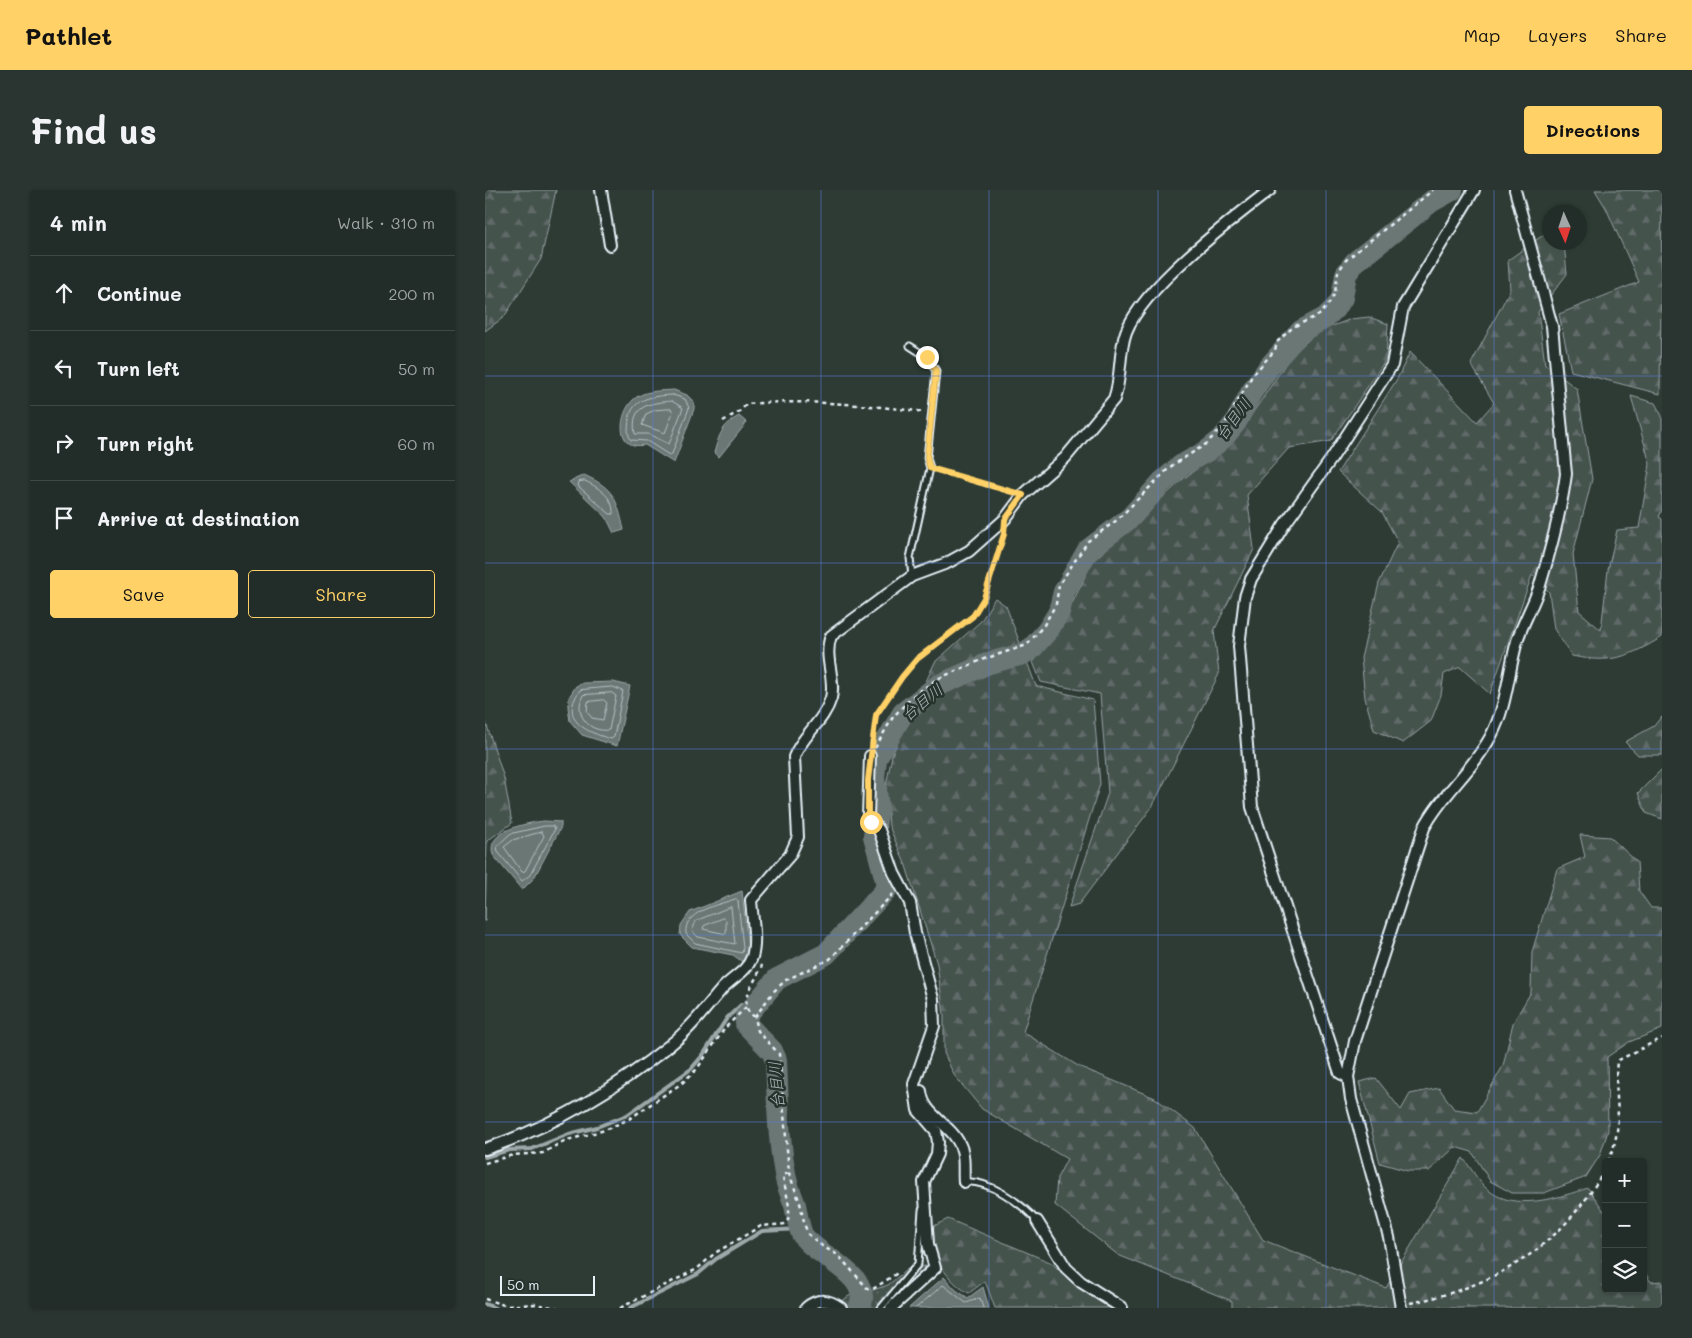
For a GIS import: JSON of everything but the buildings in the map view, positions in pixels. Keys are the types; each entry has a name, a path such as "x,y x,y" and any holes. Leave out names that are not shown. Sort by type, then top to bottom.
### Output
{"street":[{"path":"601,190 610,245"},
{"path":"485,1149 536,1129 574,1109 662,1051 700,1016 722,990 748,965 753,947 751,900 790,855 798,837 794,757 797,749 824,714 829,703 832,686 828,666 828,644 831,636 911,576 947,563 969,551 1005,520 1023,495 1065,458 1114,399 1118,390 1121,348 1134,314 1178,267 1235,216 1269,190"},
{"path":"1348,1077 1340,1073 1252,807 1239,646 1245,597 1251,580 1284,525 1332,458 1393,365 1403,307 1474,190"},
{"path":"1401,1306 1389,1237 1351,1099 1348,1077 1359,1026 1420,837 1432,813 1476,760 1502,713 1518,640 1540,586 1563,494 1566,474 1552,326 1515,190"},
{"path":"870,756 868,806 871,822 879,830 909,903 933,999 934,1026 919,1068 915,1084 915,1101 918,1110 936,1131 938,1142 937,1154 924,1182 928,1244 935,1268 891,1308"},
{"path":"919,1068 922,1101 927,1110 948,1126 962,1150 964,1182"},
{"path":"1037,1221 1066,1268 1081,1282 1122,1308"},
{"path":"806,1308 818,1301 835,1303 841,1308"}],"lane":[{"path":"910,346 927,357 936,371 927,458 930,468 910,558 911,576"},
{"path":"881,1308 913,1271 919,1259 924,1182"},
{"path":"964,1182 977,1182 995,1190 1028,1211 1037,1221"}],"path":[{"path":"870,756 893,717 913,696 937,679 984,659 1027,645 1044,625 1055,604 1059,585 1088,541 1117,520 1171,467 1206,444 1224,425 1252,376 1275,350 1277,342 1293,327 1321,314 1331,302 1335,293 1338,272 1346,260 1433,190"},
{"path":"723,421 740,411 747,404 770,402 870,406 931,412"},
{"path":"930,468 1023,495"},
{"path":"870,756 876,715 902,677 917,659 973,616 984,598 1004,534 1005,520"},
{"path":"755,1017 773,992 786,980 830,959 901,885"},
{"path":"485,1163 513,1155 543,1153 564,1141 605,1130 629,1119 682,1083 697,1069 725,1028 746,1006 751,1015 755,1017 758,1031 779,1054 787,1173 800,1203 809,1234 822,1246 837,1255 868,1289 873,1288 919,1259"},
{"path":"1609,1158 1619,1129 1615,1080 1617,1061 1662,1038"},
{"path":"620,1308 697,1269 715,1253 761,1226 786,1224 789,1220 788,1203 783,1187 787,1173"},
{"path":"1401,1306 1452,1293 1503,1273 1544,1244 1570,1220 1591,1194 1602,1174"},
{"path":"485,1299 507,1306 539,1304 558,1308"}],"green space":[{"path":"485,190 556,190 541,259 504,317 485,331"},
{"path":"1595,190 1662,190 1660,394 1571,371 1559,314 1639,282 1606,208"},
{"path":"1542,236 1542,250 1565,250 1567,274 1538,312 1545,364 1577,389 1592,479 1573,554 1579,611 1601,630 1608,570 1617,530 1639,528 1650,464 1631,396 1655,403 1662,416 1662,510 1659,517 1662,519 1662,637 1639,650 1619,657 1598,659 1572,656 1554,629 1549,592 1532,575 1490,694 1460,667 1444,674 1441,695 1431,721 1403,743 1374,730 1365,698 1361,658 1379,583 1398,542 1382,512 1338,472 1397,379 1410,352 1477,422 1494,403 1471,364 1510,290 1508,260"},
{"path":"1369,317 1388,324 1386,359 1331,441 1289,448 1247,495 1254,549 1214,631 1219,674 1152,807 1079,904 1069,907 1108,793 1100,694 1041,682 1033,662 1057,635 1092,562 1183,479 1233,442 1291,356 1317,332 1351,319"},
{"path":"995,598 1006,606 1036,686 1093,700 1100,784 1023,1032 1078,1066 1155,1098 1195,1128 1263,1240 1386,1288 1463,1158 1487,1189 1498,1196 1510,1200 1523,1202 1551,1199 1588,1188 1602,1208 1602,1293 1647,1293 1647,1276 1651,1282 1662,1281 1662,1308 1232,1308 1232,1301 1118,1255 1055,1205 1057,1178 1067,1159 982,1109 954,1075 944,1053 944,1015 937,964 906,866 889,826 886,786 892,755 935,662 981,621"},
{"path":"1662,716 1662,755 1638,755 1625,742 1654,726"},
{"path":"485,720 504,778 512,823 487,841 485,922"},
{"path":"1662,769 1662,819 1646,813 1638,793"},
{"path":"1580,835 1610,837 1637,862 1639,891 1651,908 1662,908 1662,1029 1629,1042 1607,1057 1608,1131 1600,1155 1586,1177 1544,1193 1512,1193 1490,1181 1472,1152 1455,1147 1429,1171 1408,1171 1380,1163 1359,1082 1376,1078 1401,1110 1410,1094 1439,1088 1454,1109 1477,1112 1503,1066 1513,1023 1531,992 1532,952 1557,869 1585,857"},
{"path":"948,1219 1052,1263 1070,1281 1110,1308 995,1308 985,1281 969,1293 956,1284 940,1265 933,1250 934,1226"},
{"path":"926,1266 902,1291 876,1308 845,1308 841,1301 862,1288 864,1293 888,1285 910,1267"}],"water":[{"path":"674,390 687,395 694,402 694,409 674,463 645,445 635,445 628,442 624,437 622,422 628,406 637,397 652,392"},
{"path":"739,416 746,422 719,457 714,453 720,436 725,427"},
{"path":"584,475 602,485 613,496 624,530 614,533 606,517 569,482"},
{"path":"613,682 630,686 617,746 582,735 570,721 568,707 569,697 576,686 583,683"},
{"path":"544,821 561,822 561,827 534,878 522,890 493,855 492,846 495,839 509,829"},
{"path":"742,891 748,948 744,963 733,955 692,947 680,935 681,925 690,912"},
{"path":"944,1277 956,1290 968,1298 983,1287 989,1308 909,1308"}],"waterway":[{"name":"台目川","path":"859,1308 862,1296 859,1286 851,1276 808,1242 802,1234 783,1164 776,1060 772,1051 746,1024 746,1016 777,979 826,954 886,890 886,880 874,836 878,807 874,778 876,759 903,713 939,685 989,663 1023,654 1033,647 1048,630 1059,612 1064,592 1088,550 1130,518 1162,482 1182,465 1207,451 1222,439 1236,422 1251,393 1269,367 1301,331 1325,318 1337,306 1342,298 1346,274 1355,262 1432,201 1452,190"},
{"path":"485,1157 509,1150 532,1149 569,1134 597,1127 627,1115 691,1069 703,1055 727,1018 741,1005 756,1004"},
{"path":"630,1308 698,1274 716,1259 762,1231 800,1229"},
{"path":"485,1304 495,1308"}],"route":[{"path":"871,822 868,816 868,780 872,735 876,715 917,659 973,616 984,598 1004,534 1005,520 1023,495 990,487 930,468 927,458 936,371 927,357"}]}
